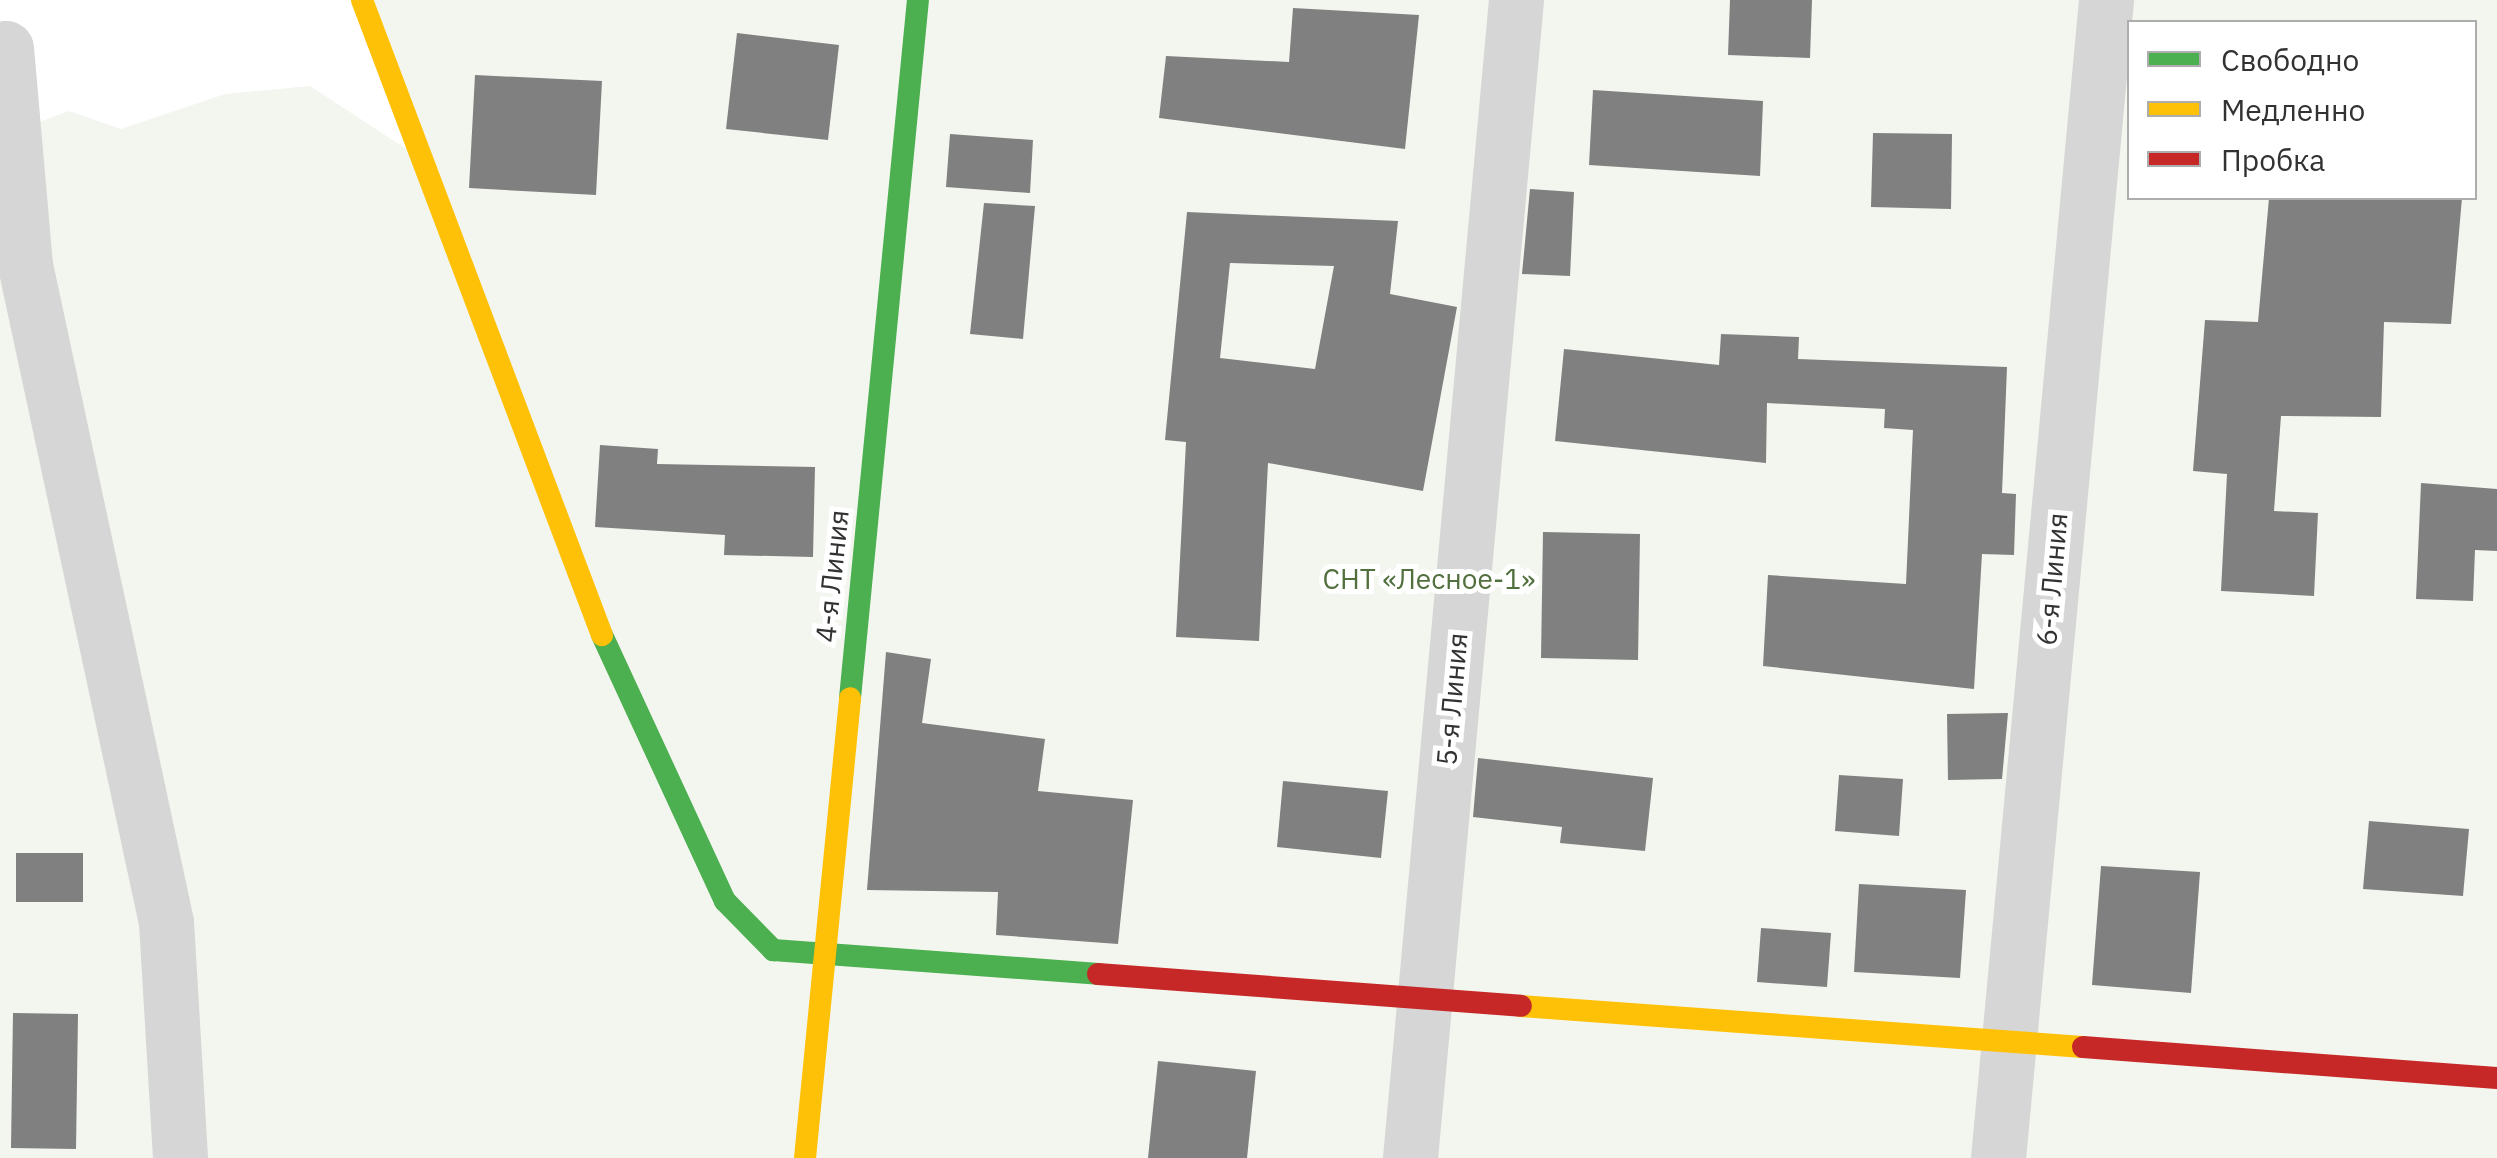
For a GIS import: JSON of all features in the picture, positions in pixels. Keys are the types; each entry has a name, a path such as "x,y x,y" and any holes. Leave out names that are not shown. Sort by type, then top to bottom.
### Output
{"street":[{"path":"362,0 582,592 725,901 773,950 1424,1003 2008,1037 2497,1078"},
{"name":"4-я Линия","path":"805,1158 918,0"},
{"name":"5-я Линия","path":"1410,1158 1516,0"},
{"name":"6-я Линия","path":"1998,1158 2106,0"},
{"path":"6,48 25,265 166,922 180,1158"}],"green space":[{"name":"СНТ «Лесное-1»","path":"362,0 2497,0 2497,1158 0,1158 0,44 12,132 69,111 121,129 225,94 310,86 420,158"}],"building":[{"path":"1730,0 1812,0 1810,58 1728,55"},
{"path":"1293,8 1419,15 1405,149 1159,118 1166,56 1289,62"},
{"path":"737,33 839,45 828,140 726,129"},
{"path":"475,75 602,81 596,195 469,188"},
{"path":"1593,90 1763,101 1760,176 1589,165"},
{"path":"1873,133 1952,134 1951,209 1871,207"},
{"path":"950,134 1033,140 1030,193 946,187"},
{"path":"1530,189 1574,192 1570,276 1522,274"},
{"path":"2269,200 2462,200 2451,324 2384,322 2381,417 2281,416 2274,511 2318,513 2314,596 2221,591 2227,474 2193,471 2205,320 2258,322"},
{"path":"984,203 1035,206 1023,339 970,334"},
{"path":"1187,212 1398,221 1390,294 1457,307 1423,491 1268,463 1259,641 1176,637 1186,442 1165,440","holes":["1230,263 1334,266 1315,369 1220,358"]},
{"path":"1721,334 1799,337 1798,359 2007,367 2002,493 2016,494 2014,555 1982,554 1974,689 1763,666 1768,575 1906,584 1913,430 1884,428 1885,409 1767,403 1766,463 1555,441 1564,349 1719,365"},
{"path":"600,445 658,449 657,464 815,467 813,557 724,555 725,535 595,527"},
{"path":"2421,483 2497,489 2497,551 2475,550 2473,601 2416,599"},
{"path":"1543,532 1640,534 1638,660 1541,658"},
{"path":"886,652 931,659 922,723 1045,739 1038,791 1133,800 1118,944 996,935 998,892 867,890"},
{"path":"2008,713 2002,779 1948,780 1947,714"},
{"path":"1478,758 1653,778 1645,851 1560,843 1562,827 1473,817"},
{"path":"1839,775 1903,779 1899,836 1835,831"},
{"path":"1283,781 1388,791 1381,858 1277,847"},
{"path":"2369,821 2469,829 2463,896 2363,889"},
{"path":"16,853 83,853 83,902 16,902"},
{"path":"2101,866 2200,872 2191,993 2092,985"},
{"path":"1859,884 1966,890 1960,978 1854,972"},
{"path":"1761,928 1831,933 1827,987 1757,982"},
{"path":"13,1013 78,1014 76,1149 11,1148"},
{"path":"1158,1061 1256,1071 1247,1158 1148,1158"}],"traffic: fast":[{"path":"850,698 918,0"},
{"path":"602,635 725,901 773,950 1098,974"}],"traffic: slow":[{"path":"362,0 602,635"},
{"path":"805,1158 850,698"},
{"path":"1521,1006 2083,1047"}],"traffic: jam":[{"path":"1098,974 1521,1006"},
{"path":"2083,1047 2497,1078"}]}
